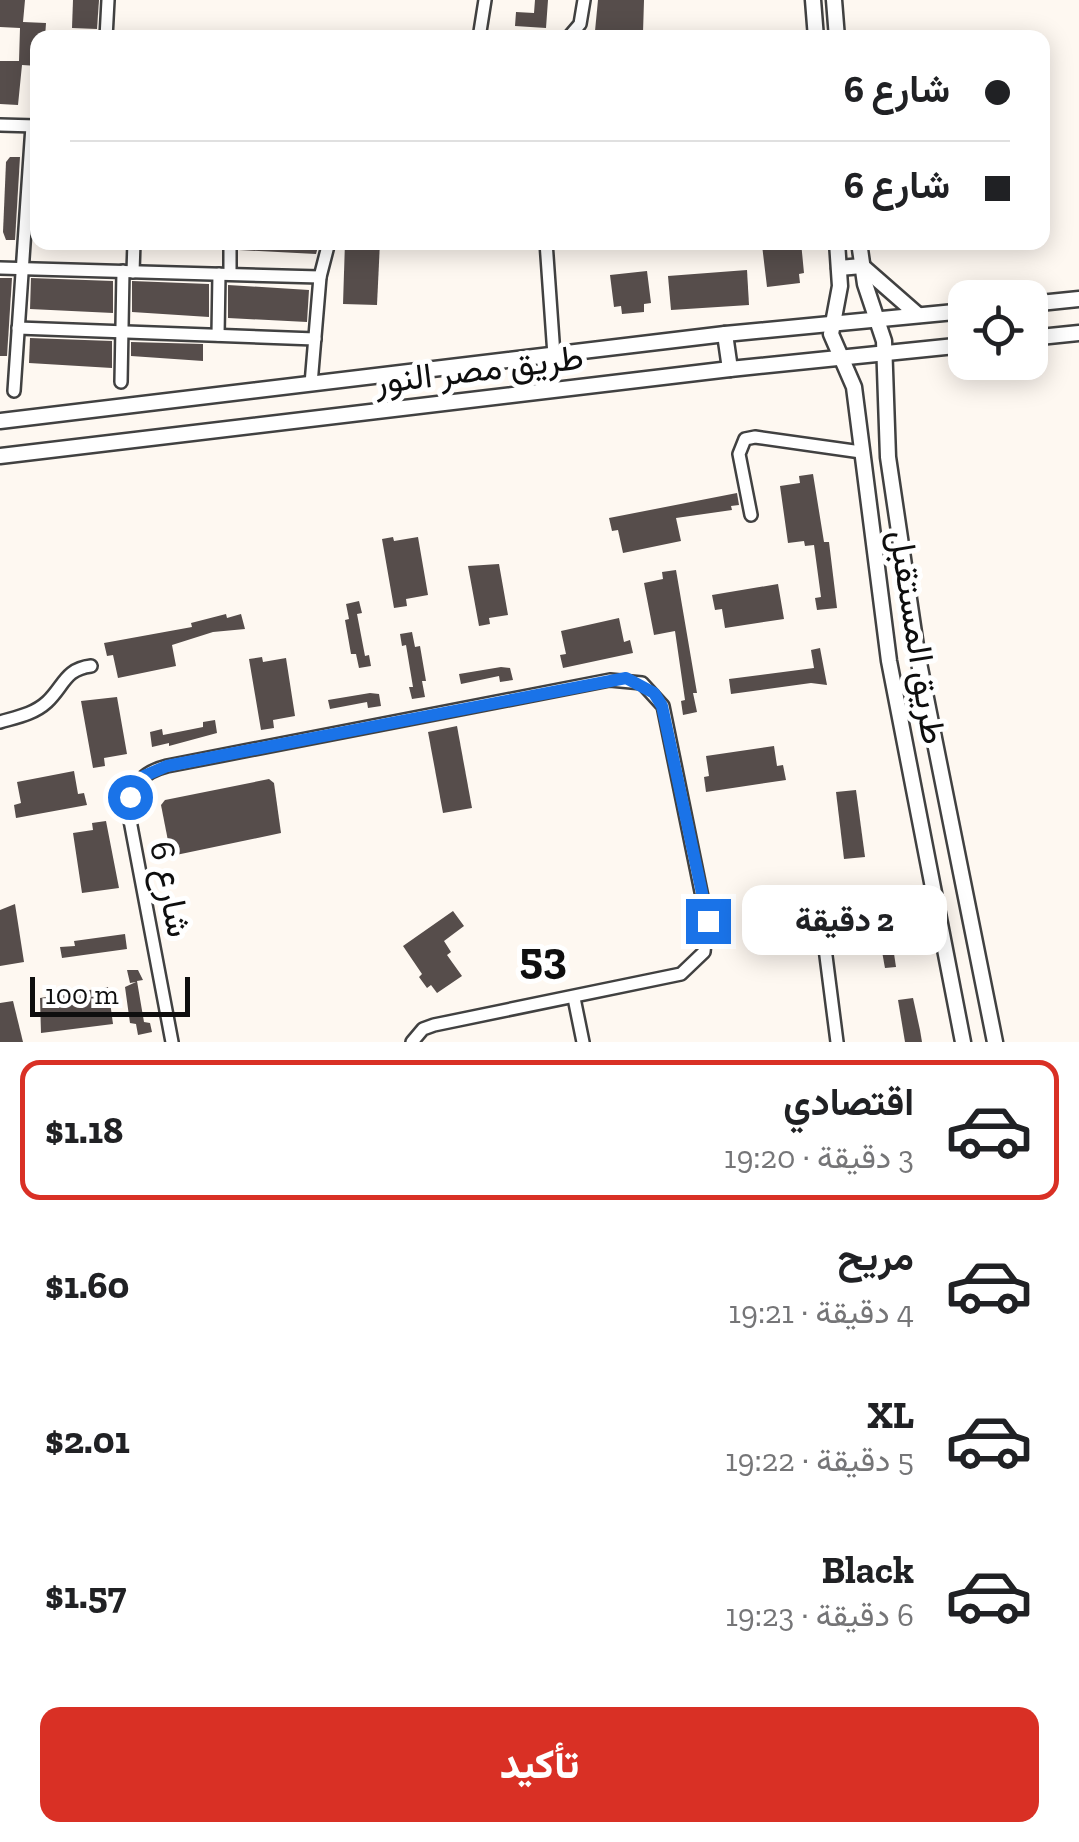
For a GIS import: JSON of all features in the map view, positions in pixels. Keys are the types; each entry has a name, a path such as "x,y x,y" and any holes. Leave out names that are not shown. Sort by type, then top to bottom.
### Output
{"street":[{"path":"106,30 108,0"},
{"path":"480,30 486,0"},
{"path":"575,30 580,24 584,0"},
{"path":"813,0 815,30"},
{"path":"834,0 837,30"},
{"path":"0,124 30,126"},
{"path":"14,391 22,269 30,217"},
{"path":"120,382 132,250"},
{"path":"218,335 229,250"},
{"path":"311,384 320,277 327,250"},
{"path":"547,250 554,355"},
{"name":"طريق المستقبل","path":"838,250 840,268 831,334 854,388 889,661 963,1042"},
{"name":"طريق المستقبل","path":"860,250 884,341 884,408 924,692 994,1042"},
{"path":"840,268 862,266 894,298 918,315"},
{"path":"0,268 320,277"},
{"path":"1048,302 1079,299"},
{"name":"طريق مصر النور","path":"0,421 725,334 948,312"},
{"path":"18,328 314,339"},
{"path":"1048,336 1079,332"},
{"path":"725,334 730,369"},
{"name":"طريق مصر النور","path":"0,456 730,369 948,347"},
{"path":"857,411 884,408"},
{"path":"751,516 739,454 745,439 755,436 861,452"},
{"path":"0,722 34,712 49,701 66,675 77,667 91,666"},
{"name":"شارع 6","path":"172,1042 128,810 135,785 144,776 167,766 626,678 654,693 662,706 708,937 704,952 681,974 434,1025 412,1042"},
{"path":"821,917 838,1042"},
{"path":"574,998 582,1042"}],"building":[{"path":"0,0 25,0 23,22 46,23 46,30 30,30 30,66 22,65 18,105 0,104 0,61 19,61 20,28 0,27"},
{"path":"73,0 99,0 97,29 72,28"},
{"path":"535,0 548,0 546,28 515,26 516,12 534,13"},
{"path":"598,0 644,0 643,30 595,30"},
{"path":"10,157 20,157 15,240 6,240 3,232 6,162"},
{"path":"239,250 317,250 316,254"},
{"path":"345,250 380,250 377,305 343,304"},
{"path":"763,250 802,250 804,273 799,274 800,283 767,287"},
{"path":"747,270 749,305 671,310 668,276"},
{"path":"647,271 651,303 644,304 644,312 622,314 621,306 614,307 610,275"},
{"path":"0,278 12,278 7,356 0,356"},
{"path":"31,278 113,281 113,313 30,309"},
{"path":"132,281 209,284 209,317 132,312"},
{"path":"228,285 309,290 307,322 228,318"},
{"path":"30,338 112,341 112,368 29,363"},
{"path":"131,342 203,344 203,361 131,356"},
{"path":"813,474 824,542 829,542 837,608 817,610 815,598 821,597 814,545 805,546 804,541 788,543 780,486 800,483 799,476"},
{"path":"737,493 739,505 731,506 732,510 676,518 681,541 623,553 618,530 612,531 609,518"},
{"path":"393,537 394,541 418,537 428,595 406,599 407,606 394,608 382,539"},
{"path":"499,564 508,615 489,618 490,624 479,626 468,566"},
{"path":"676,570 697,693 693,693 697,712 683,715 681,701 685,700 675,631 654,635 644,583 663,579 662,572"},
{"path":"778,584 784,619 725,628 722,609 715,610 712,595"},
{"path":"359,601 362,613 357,614 365,656 369,655 371,666 359,668 356,654 351,654 345,620 349,619 346,604"},
{"path":"226,614 227,618 241,614 245,629 213,632 172,645 176,666 118,678 113,655 107,656 104,643 192,627 191,623"},
{"path":"619,618 624,642 630,640 633,653 563,668 560,655 566,654 561,631"},
{"path":"412,632 415,647 420,646 426,681 422,681 425,697 412,699 406,645 402,646 400,634"},
{"path":"820,648 827,685 811,683 731,694 729,679 814,668 811,650"},
{"path":"262,657 263,662 286,658 295,716 273,720 274,728 261,730 249,659"},
{"path":"510,668 513,680 500,682 499,676 461,684 459,674"},
{"path":"379,694 381,706 368,708 367,702 330,709 328,700"},
{"path":"117,697 127,754 104,758 105,766 93,768 81,701"},
{"path":"215,720 217,733 152,747 150,732 162,729 163,735 203,727 203,722"},
{"path":"457,726 472,808 443,813 428,732"},
{"path":"774,746 777,766 783,765 786,780 706,792 706,756"},
{"path":"74,771 78,794 84,793 87,805 16,818 14,805 21,803 17,782"},
{"path":"269,779 274,783 281,833 176,855 170,851 161,805 165,800"},
{"path":"856,790 865,857 844,859 836,792"},
{"path":"106,821 119,888 82,893 73,833 93,830 92,823"},
{"path":"15,904 24,962 0,966 0,910"},
{"path":"887,907 896,967 885,968 874,908"},
{"path":"453,911 464,926 444,941 451,952 447,955 462,976 437,993 419,977 422,974 403,946"},
{"path":"125,934 127,949 62,958 60,947 75,946 74,941"},
{"path":"127,970 138,970 143,980 137,981 144,1022 150,1023 152,1032 138,1035 136,1024 130,1023 125,987 136,982 130,983"},
{"path":"108,987 113,1024 41,1033 40,998"},
{"path":"913,998 922,1042 905,1042 898,1000"},
{"path":"13,1001 23,1042 0,1042 0,1003"}],"district":[{"name":"53","path":"543,958"}],"route":[{"path":"130,797 144,776 167,766 626,678 642,683 662,706 708,921"}]}
